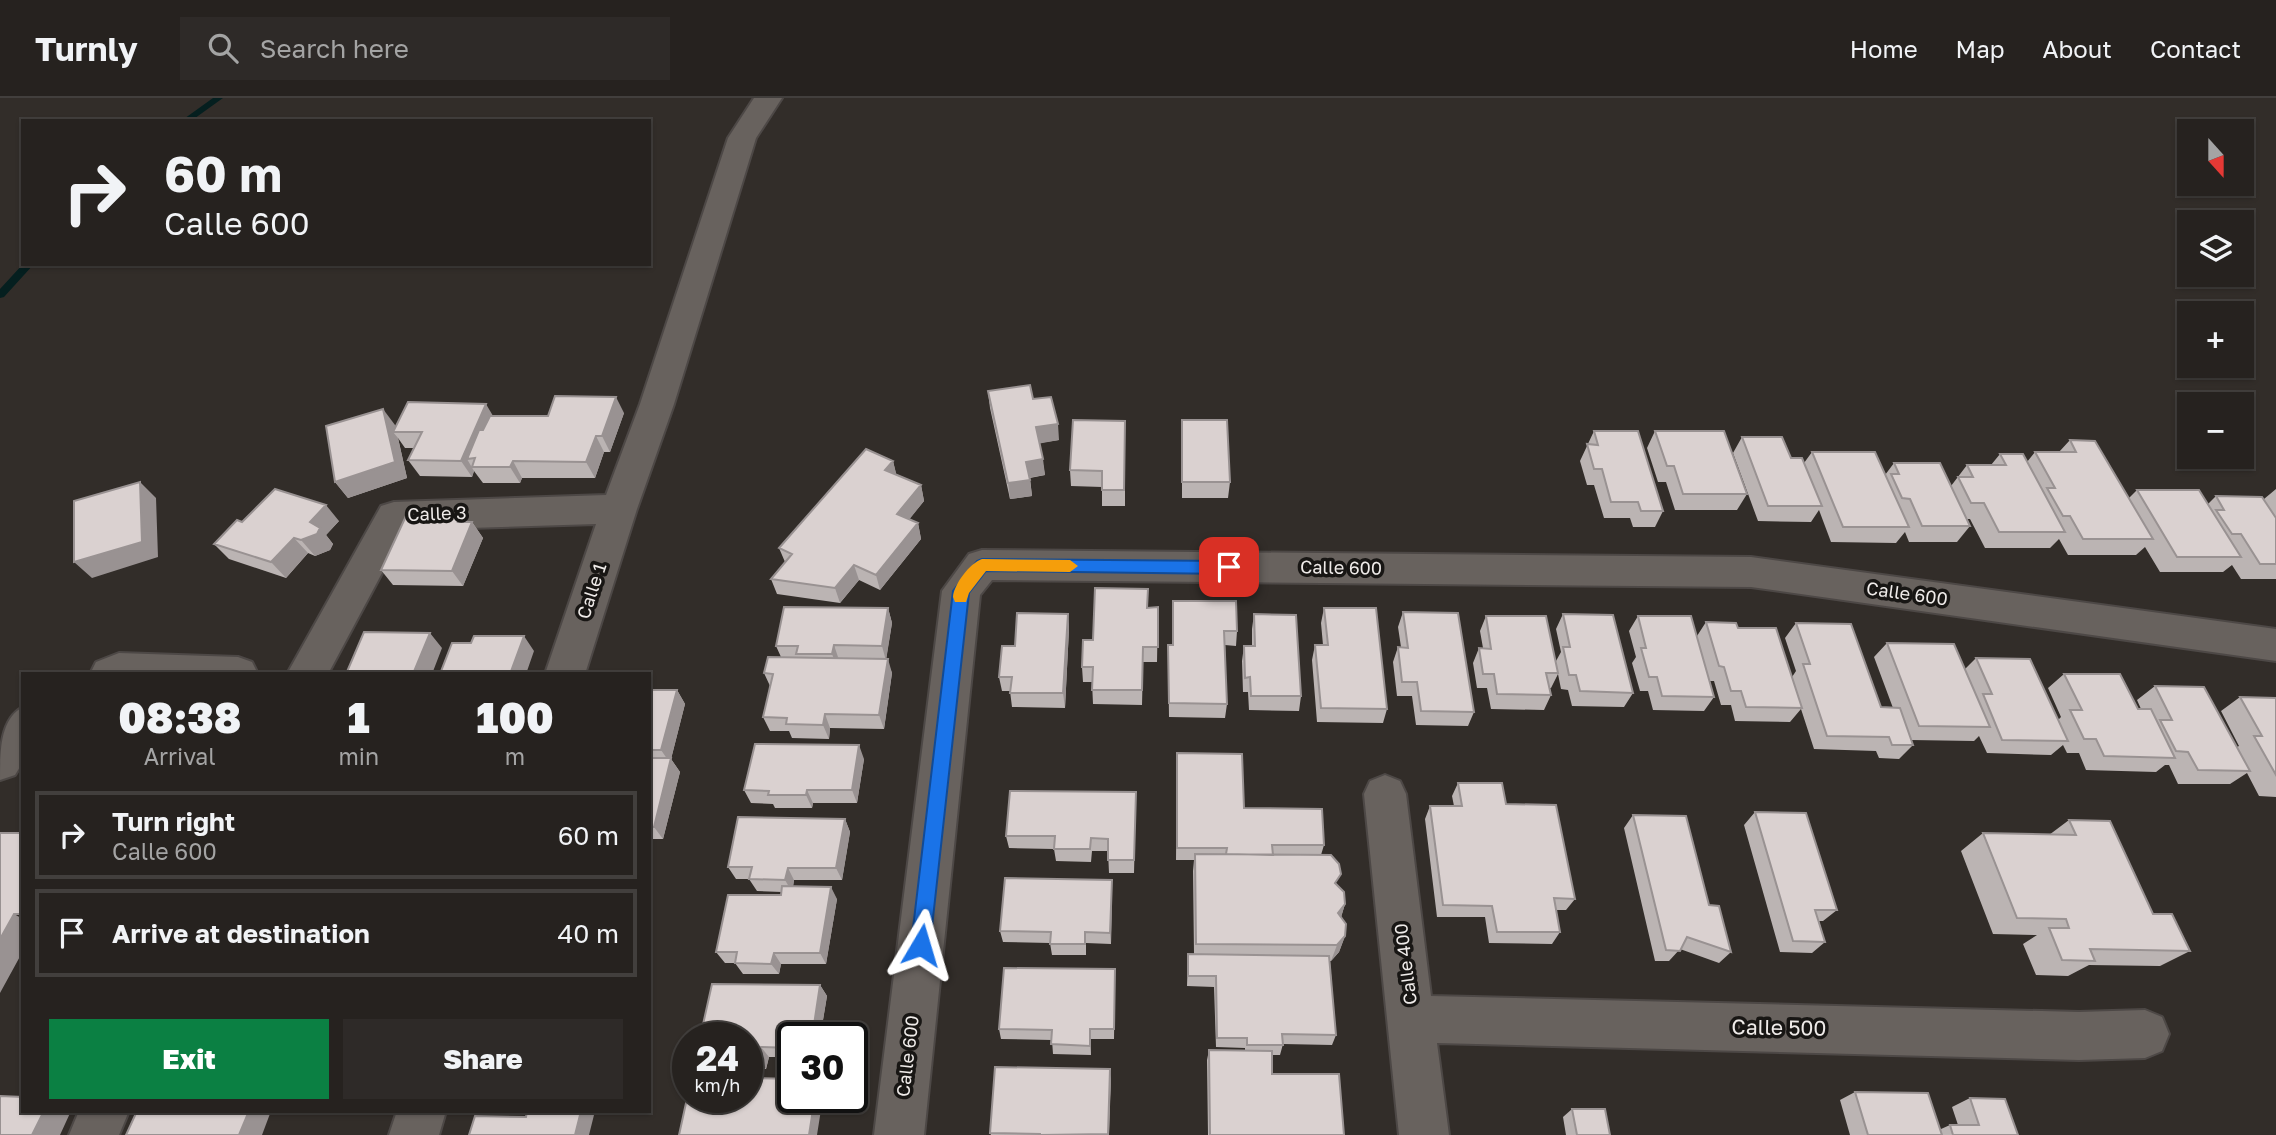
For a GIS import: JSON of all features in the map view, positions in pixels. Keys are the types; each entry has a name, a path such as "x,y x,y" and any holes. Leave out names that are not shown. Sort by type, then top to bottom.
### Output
{"street":[{"name":"Calle 1","path":"566,672 657,404 742,138 768,98"},
{"name":"Calle 3","path":"308,672 394,516 619,509"},
{"name":"Calle 600","path":"899,1135 961,591 982,565 1751,572 2276,645"},
{"path":"114,672 178,672"},
{"path":"0,762 21,728"},
{"name":"Calle 400","path":"1385,794 1424,1135"},
{"name":"Calle 500","path":"1412,1018 2079,1035 2145,1034"},
{"path":"94,1135 104,1113"},
{"path":"414,1135 421,1113"}],"building":[{"path":"1030,385 1033,399 1051,397 1058,424 1036,427 1043,459 1026,462 1030,480 1008,483 988,391"},
{"path":"555,396 616,397 602,436 596,436 586,462 513,461 510,467 472,467 475,458 467,459 479,430 483,430 490,416 548,416"},
{"path":"408,402 486,404 461,461 408,460 422,432 393,432"},
{"path":"383,409 395,462 335,482 326,426"},
{"path":"1073,420 1125,421 1124,490 1102,490 1102,471 1070,470"},
{"path":"1182,420 1227,420 1230,482 1182,482"},
{"path":"1594,431 1638,431 1663,511 1641,511 1638,502 1611,502 1602,469 1594,469 1587,444 1598,445"},
{"path":"1655,431 1724,431 1747,494 1683,494 1674,466 1667,466"},
{"path":"1742,437 1782,437 1791,458 1802,458 1822,506 1768,506"},
{"path":"2070,440 2095,441 2153,539 2083,539 2070,516 2063,516 2047,488 2055,488 2035,452 2076,452"},
{"path":"866,449 893,461 885,470 921,485 897,514 918,523 876,575 854,565 835,588 771,579 792,554 779,548"},
{"path":"1812,452 1875,452 1909,527 1843,527"},
{"path":"2000,454 2023,454 2065,532 1999,532 1984,503 1971,503 1958,477 1973,477 1967,465 2006,465"},
{"path":"1894,463 1940,463 1970,526 1922,526 1910,499 1902,498 1891,474 1899,474"},
{"path":"140,482 142,542 74,562 74,501"},
{"path":"275,489 326,505 310,522 320,528 317,534 301,540 294,538 271,562 214,544 237,520 242,522"},
{"path":"2137,490 2199,490 2241,557 2177,557"},
{"path":"2216,496 2262,497 2276,518 2276,564 2260,564 2241,534 2232,534 2216,510 2224,510"},
{"path":"406,516 460,517 458,522 472,522 452,571 381,570"},
{"path":"1095,588 1148,589 1147,608 1158,607 1158,647 1143,647 1142,690 1092,690 1093,667 1082,667 1083,640 1093,640"},
{"path":"1173,601 1236,601 1237,631 1224,631 1227,704 1169,703 1168,645 1173,645"},
{"path":"784,607 888,608 882,646 834,645 832,654 796,654 798,646 776,646"},
{"path":"1324,608 1376,608 1387,709 1321,708 1315,645 1328,645"},
{"path":"1403,612 1458,613 1474,712 1421,711 1417,682 1402,682 1398,647 1408,648"},
{"path":"1017,613 1068,614 1063,693 1010,693 1012,677 999,677 1002,646 1015,646"},
{"path":"1254,614 1296,615 1301,696 1251,696 1250,677 1245,678 1244,646 1255,646"},
{"path":"1563,614 1613,615 1633,693 1580,691 1576,675 1569,675 1563,647 1570,647"},
{"path":"1486,616 1546,616 1558,673 1546,673 1551,695 1497,694 1494,674 1483,674 1479,648 1491,649"},
{"path":"1638,616 1691,616 1714,697 1662,696 1657,677 1649,677 1641,648 1646,648"},
{"path":"1706,622 1736,623 1738,628 1776,628 1802,708 1746,707 1741,691 1731,691 1724,667 1719,666"},
{"path":"1796,623 1851,624 1881,707 1900,708 1913,745 1892,745 1889,737 1827,736 1803,664 1810,664"},
{"path":"364,632 430,633 414,672 347,672"},
{"path":"474,636 524,636 511,672 441,672 452,643 471,643"},
{"path":"1887,643 1954,644 1990,727 1919,726"},
{"path":"768,657 888,659 879,715 825,714 823,725 786,724 787,718 763,717 773,674 764,673"},
{"path":"1976,658 2030,659 2068,741 2002,740 1983,694 1992,694"},
{"path":"2064,674 2120,674 2138,709 2151,709 2175,758 2104,756 2096,739 2084,739 2070,710 2082,710"},
{"path":"2155,686 2204,687 2250,771 2198,770 2188,752 2176,751 2160,720 2172,720"},
{"path":"651,690 677,690 661,750 651,750"},
{"path":"2240,697 2276,698 2276,775 2254,736 2262,736"},
{"path":"755,744 859,745 852,790 807,790 806,795 768,795 769,791 744,790"},
{"path":"1177,753 1242,754 1244,808 1322,809 1324,845 1272,845 1273,855 1226,854 1227,848 1177,848"},
{"path":"651,758 671,758 654,827 651,827"},
{"path":"1458,783 1502,783 1506,804 1556,805 1575,899 1554,898 1560,932 1497,932 1492,906 1443,905 1430,806 1462,806"},
{"path":"1010,791 1136,792 1134,860 1108,860 1108,839 1091,838 1090,849 1054,849 1055,836 1006,836"},
{"path":"1755,812 1806,813 1837,910 1815,910 1825,942 1793,941"},
{"path":"1633,815 1686,816 1709,905 1719,906 1731,952 1687,937 1680,951 1666,950"},
{"path":"738,817 845,819 836,868 788,868 785,880 749,879 752,867 728,867"},
{"path":"2069,820 2110,821 2153,914 2172,914 2190,951 2090,949 2095,961 2062,960 2049,928 2069,928 2066,919 2017,918 1983,833 2076,835"},
{"path":"0,833 21,833 21,914 14,914 0,939"},
{"path":"1195,854 1331,855 1339,864 1341,874 1335,883 1344,892 1345,904 1338,913 1346,924 1345,936 1337,945 1196,944"},
{"path":"1005,878 1112,880 1110,933 1085,932 1085,944 1050,944 1051,932 1000,931"},
{"path":"782,886 831,887 820,953 774,953 771,964 735,963 737,952 716,952 728,895 781,895"},
{"path":"1188,954 1329,956 1336,1035 1282,1034 1283,1045 1247,1045 1247,1038 1217,1038 1216,976 1188,976"},
{"path":"1004,968 1115,969 1114,1029 1090,1029 1090,1046 1051,1044 1052,1030 999,1029"},
{"path":"712,984 820,985 814,1022 777,1022 777,1048 763,1047 763,1022 704,1022"},
{"path":"1209,1050 1272,1051 1272,1074 1339,1074 1344,1135 1210,1135"},
{"path":"995,1067 1110,1069 1108,1134 990,1133"},
{"path":"763,1078 777,1079 777,1113 812,1113 809,1135 679,1135 684,1113 763,1113"},
{"path":"1855,1092 1928,1093 1942,1135 1868,1135"},
{"path":"0,1096 21,1097 21,1113 43,1113 32,1135 0,1135"},
{"path":"1970,1098 2005,1099 2018,1135 1953,1135 1950,1125 1979,1125"},
{"path":"1572,1109 1605,1109 1610,1135 1577,1135"},
{"path":"136,1113 248,1113 239,1135 126,1135"},
{"path":"527,1113 580,1113 575,1135 469,1135 475,1116 526,1117"}],"waterway":[{"path":"188,119 219,98"},
{"path":"0,295 27,266"}],"slow traffic":[{"path":"960,597 961,591 982,565 1070,566"}],"route":[{"path":"921,945 961,591 982,565 1229,567"}]}
